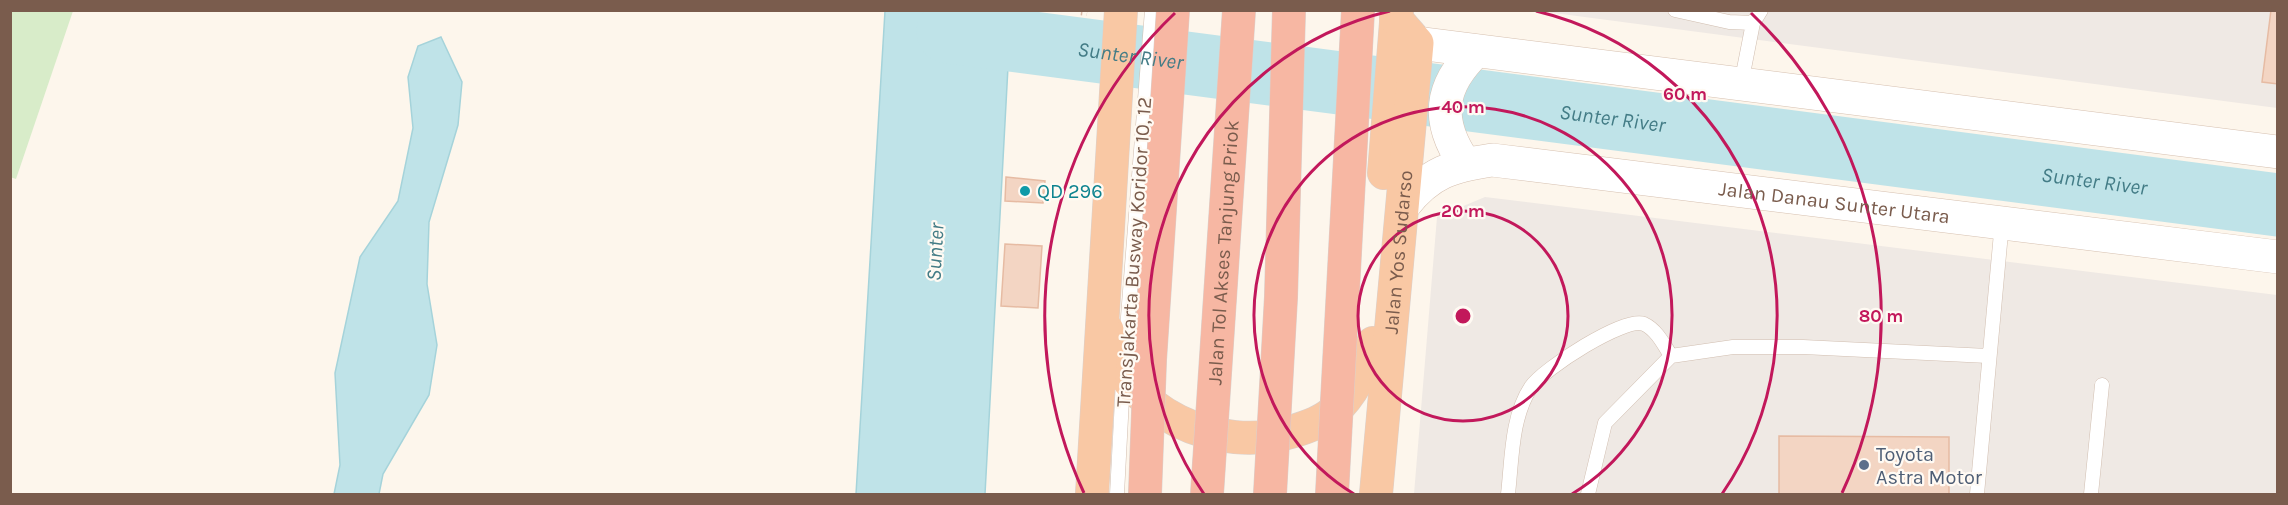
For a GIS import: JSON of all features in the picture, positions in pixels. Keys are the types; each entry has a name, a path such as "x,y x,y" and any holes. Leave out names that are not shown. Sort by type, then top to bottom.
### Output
{"highway":[{"path":"1145,495 1150,360 1173,10"},
{"name":"Jalan Tol Akses Tanjung Priok","path":"1207,495 1239,10"},
{"path":"1270,495 1281,297 1289,10"},
{"path":"1332,495 1358,10"},
{"name":"Jalan Yos Sudarso","path":"1359,495 1373,343 1407,63 1396,13"},
{"path":"1092,495 1104,310 1130,106 1130,30"},
{"name":"Jalan Yos Sudarso","path":"1376,495 1404,205 1400,117"},
{"path":"1104,310 1116,360 1150,403 1173,419 1198,431 1225,437 1253,439 1280,435 1307,427 1331,414 1353,388 1373,343"}],"main road":[{"path":"1407,63 1476,51 2277,152"},
{"path":"1465,164 1446,127 1448,94 1460,66 1476,51"},
{"name":"Jalan Danau Sunter Utara","path":"1404,205 1418,188 1434,175 1465,164 1492,160 2002,221 2277,257"}],"lane":[{"path":"1130,30 1152,10"},
{"path":"1675,10 1729,22 1753,23"},
{"path":"1741,84 1753,23 1761,10"},
{"name":"Transjakarta Busway Koridor 10, 12","path":"1117,495 1124,372 1130,106"},
{"path":"1977,495 2002,221"},
{"path":"1508,495 1518,413 1531,386 1554,365 1627,323 1644,324 1656,333 1671,356"},
{"path":"1588,495 1605,423 1671,356 1756,347 1988,356"},
{"path":"2091,495 2102,385"}],"shaded area":[{"path":"1539,11 2277,11 2277,108"},
{"path":"1485,197 2277,295 2277,494 1414,494 1437,217"}],"green space":[{"path":"10,11 73,11 16,179 10,177"}],"water":[{"name":"Sunter","path":"885,11 1011,11 985,494 856,494"},
{"path":"441,37 462,82 458,125 429,222 427,284 437,345 429,395 383,474 379,494 334,494 340,465 335,373 360,257 398,201 413,128 408,77 418,46"}],"building":[{"path":"2271,10 2278,10 2278,84 2262,82"},
{"name":"QD 296","path":"1006,177 1045,181 1043,203 1005,201"},
{"path":"1005,244 1042,246 1038,308 1001,306"},
{"name":"Toyota Astra Motor","path":"1779,436 1949,437 1949,494 1779,494"}],"waterway":[{"name":"Sunter River","path":"948,32 2278,205"}],"place":[{"name":"QD 296","path":"1025,191"},
{"name":"Toyota Astra Motor","path":"1864,465"}]}
